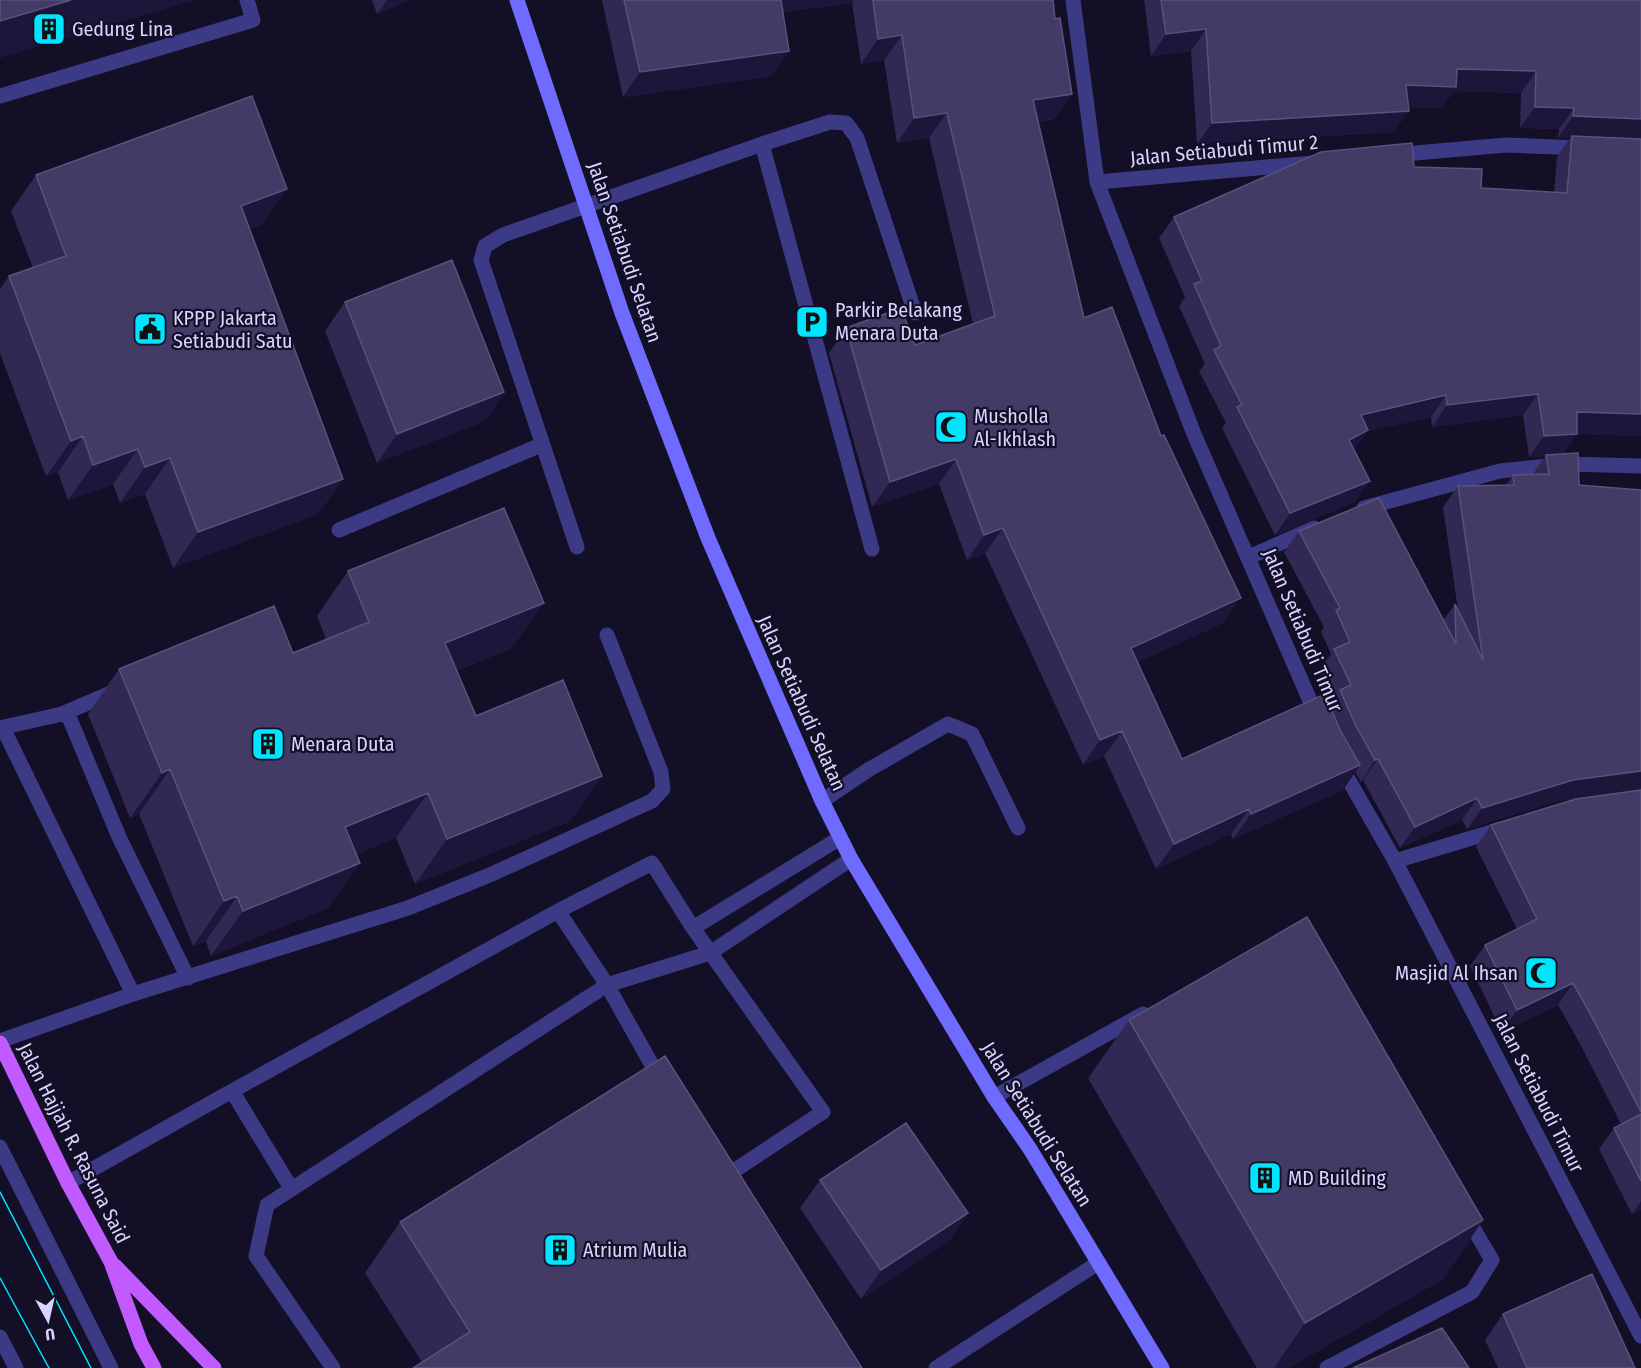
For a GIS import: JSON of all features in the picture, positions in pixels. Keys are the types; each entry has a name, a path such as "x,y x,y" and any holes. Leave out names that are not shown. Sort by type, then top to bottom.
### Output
{"main road":[{"name":"Jalan Hajjah R. Rasuna Said","path":"0,1042 68,1183 111,1262 141,1344 154,1368"},
{"name":"Jalan Hajjah R. Rasuna Said","path":"111,1262 214,1368"}],"street":[{"path":"0,96 253,20 247,0"},
{"name":"Jalan Setiabudi Selatan","path":"517,0 622,313 708,538 822,801 851,859 994,1097 1030,1149 1162,1368"},
{"name":"Jalan Setiabudi Timur","path":"1073,0 1097,182 1194,434 1322,729"},
{"path":"577,547 481,260 485,246 503,235 585,204 830,122 846,123 857,138 915,313"},
{"path":"762,144 872,549"},
{"path":"1378,157 1506,145 1596,149"},
{"name":"Jalan Setiabudi Timur 2","path":"1097,182 1331,161"},
{"path":"339,530 541,445"},
{"path":"1348,514 1386,500 1500,471 1568,464 1641,466"},
{"path":"1249,558 1330,521"},
{"path":"0,1042 133,994 408,908 492,874 652,801 663,789 661,772 608,635"},
{"path":"128,686 62,714 1,728 133,994"},
{"path":"62,714 69,717 119,837 188,978"},
{"path":"822,801 948,723 972,734 1018,828"},
{"name":"Jalan Setiabudi Timur","path":"1331,750 1395,861 1641,1336"},
{"path":"1395,861 1515,825"},
{"path":"693,928 840,838"},
{"path":"333,1368 256,1256 267,1205 607,985 710,953 851,859"},
{"path":"68,1183 558,911 652,863 710,953 823,1112 717,1181"},
{"path":"558,911 607,985 671,1099"},
{"path":"994,1097 1156,1007"},
{"path":"232,1091 291,1188"},
{"path":"0,1147 111,1368"},
{"path":"1327,1368 1472,1293 1492,1260 1456,1200"},
{"path":"936,1368 1098,1263"},
{"path":"0,1336 16,1368"}],"building":[{"path":"0,0 71,0 0,21"},
{"path":"624,0 781,0 789,51 640,72"},
{"path":"873,0 1053,0 1055,19 1060,18 1072,94 1033,100 1084,318 1112,307 1161,436 1164,435 1241,598 1131,648 1182,759 1325,694 1340,730 1360,765 1251,814 1249,809 1174,844 1122,731 1100,740 1003,528 984,535 956,459 890,482 846,328 901,308 915,345 995,316 947,113 914,118 902,35 878,39"},
{"path":"1161,0 1641,0 1641,119 1573,116 1574,108 1535,107 1536,71 1457,69 1456,87 1406,85 1409,111 1212,123 1206,29 1166,34"},
{"name":"KPPP Jakarta Setiabudi Satu","path":"252,96 287,189 241,206 343,479 198,532 170,458 145,467 138,449 93,465 83,436 71,441 9,276 66,256 36,175"},
{"path":"1572,136 1641,139 1641,414 1577,412 1577,434 1544,436 1538,394 1447,405 1446,395 1361,415 1368,430 1349,440 1370,481 1290,513 1237,407 1242,405 1214,350 1221,346 1194,284 1202,281 1174,217 1321,152 1412,143 1414,167 1482,169 1481,188 1567,193"},
{"path":"452,260 504,392 397,434 345,302"},
{"path":"1578,453 1579,485 1641,490 1641,771 1573,780 1482,808 1477,798 1415,827 1378,759 1375,760 1355,724 1340,690 1351,685 1334,649 1350,642 1336,610 1340,608 1299,531 1379,498 1456,644 1455,604 1483,660 1458,486 1514,485 1513,475 1549,474 1546,455"},
{"name":"Menara Duta","path":"504,508 544,603 445,643 476,716 563,680 602,776 447,839 428,793 345,827 360,863 243,911 237,896 224,901 170,769 162,773 119,669 274,606 293,653 369,622 348,571"},
{"path":"1641,790 1641,1112 1573,983 1517,1010 1485,945 1537,919 1491,825 1576,799"},
{"name":"MD Building","path":"1307,917 1483,1220 1305,1323 1129,1020"},
{"name":"Atrium Mulia","path":"665,1056 862,1368 413,1368 470,1332 400,1222"},
{"path":"1641,1114 1641,1181 1614,1128"},
{"path":"906,1123 968,1213 881,1270 820,1180"},
{"path":"1592,1274 1635,1368 1527,1368 1503,1314"},
{"path":"1442,1328 1469,1368 1353,1368"}],"tram line":[{"path":"0,1192 91,1368"},
{"path":"0,1278 49,1368"}],"place":[{"name":"Gedung Lina","path":"49,29"},
{"name":"Parkir Belakang Menara Duta","path":"812,322"},
{"name":"KPPP Jakarta Setiabudi Satu","path":"150,329"},
{"name":"Musholla Al-Ikhlash","path":"951,427"},
{"name":"Menara Duta","path":"268,744"},
{"name":"Masjid Al Ihsan","path":"1541,973"},
{"name":"MD Building","path":"1265,1178"},
{"name":"Atrium Mulia","path":"560,1250"}]}
